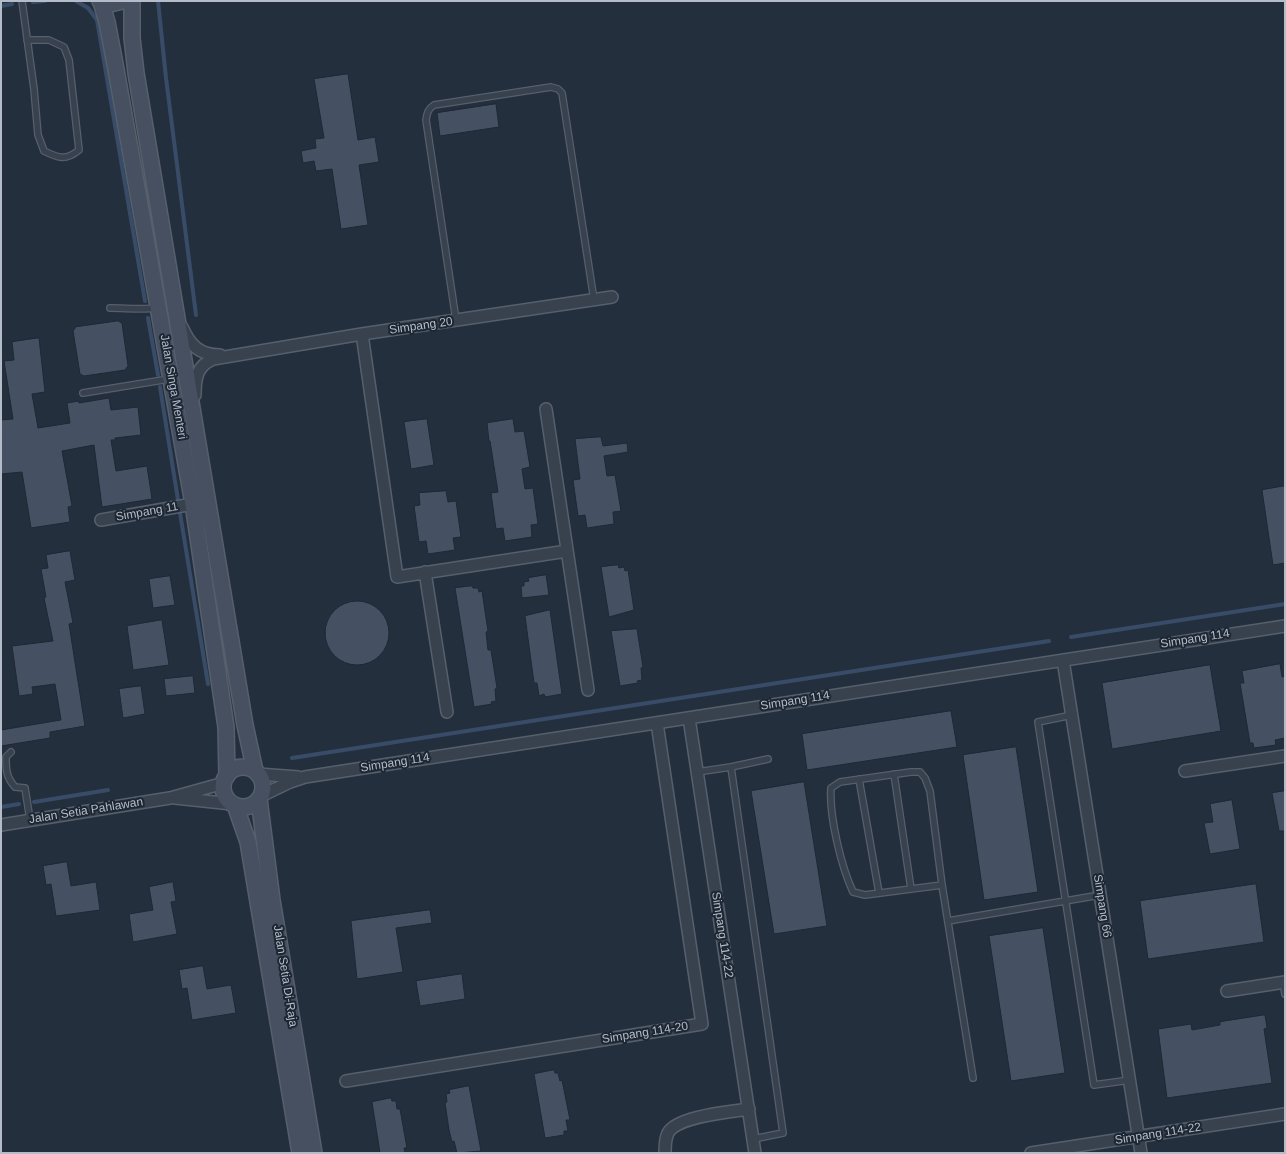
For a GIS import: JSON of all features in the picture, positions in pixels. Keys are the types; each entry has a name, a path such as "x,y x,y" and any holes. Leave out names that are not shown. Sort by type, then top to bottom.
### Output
{"main road":[{"path":"100,2 110,4 122,1"},
{"name":"Jalan Singa Menteri","path":"132,1 132,38 136,73 245,725 257,773"},
{"name":"Jalan Singa Menteri","path":"100,2 110,37 193,504 226,727 226,779"},
{"path":"240,768 248,768 257,773 263,784 260,798 250,807 242,808 233,805 225,794 226,779 233,770 240,768"},
{"name":"Jalan Setia Di-Raja","path":"260,798 274,910 314,1153"},
{"name":"Jalan Setia Di-Raja","path":"233,805 248,842 300,1153"}],"street":[{"name":"Simpang 20","path":"231,355 612,297"},
{"path":"176,313 186,337 198,350 207,354 231,355"},
{"path":"362,334 397,576 567,550"},
{"path":"194,425 197,372 206,362 231,355"},
{"path":"546,408 588,690"},
{"name":"Simpang 11","path":"101,520 193,504"},
{"path":"425,572 447,712"},
{"name":"Simpang 114","path":"260,798 290,782 305,777 1285,626"},
{"name":"Simpang 66","path":"1063,660 1142,1153"},
{"name":"Simpang 114-22","path":"689,718 755,1153"},
{"name":"Simpang 114-20","path":"346,1081 702,1024 657,722"},
{"path":"1185,771 1285,756"},
{"name":"Simpang 114","path":"257,773 305,777"},
{"name":"Jalan Setia Pahlawan","path":"1,824 170,798 226,779"},
{"name":"Jalan Setia Pahlawan","path":"170,798 233,805"},
{"path":"1227,991 1284,986"},
{"path":"665,1153 668,1132 678,1125 688,1120 749,1109"},
{"name":"Simpang 114-22","path":"1031,1153 1285,1114"}],"lane":[{"path":"22,1 38,135 44,151 57,158 72,156 79,150 69,60 64,47 49,40 27,40"},
{"path":"456,320 426,120 427,113 434,105 551,86 558,88 562,93 594,300"},
{"path":"110,308 144,310 159,307"},
{"path":"83,394 171,379"},
{"path":"1072,716 1038,722 1094,1085 1130,1080"},
{"path":"11,752 6,756 8,780 15,786 25,788 30,820"},
{"path":"697,772 768,759"},
{"path":"731,767 783,1133 753,1138"},
{"path":"942,885 866,895 853,892 846,877 830,805 831,788 840,782 894,774 920,772 925,778 930,790 942,885 973,1078"},
{"path":"894,774 911,889"},
{"path":"859,779 879,893"},
{"path":"948,922 1100,895"}],"building":[{"path":"348,74 358,140 375,137 379,162 359,165 368,225 341,229 332,169 316,171 314,161 303,163 301,151 316,148 315,139 324,138 314,79"},
{"path":"496,104 499,127 440,136 437,113"},
{"path":"118,321 122,323 128,366 125,370 84,376 80,374 73,331 76,327"},
{"path":"39,338 45,392 32,394 38,428 70,423 67,403 109,398 111,410 138,407 141,435 111,440 116,471 147,466 152,499 102,507 94,445 62,451 72,506 68,507 70,522 31,528 22,472 1,474 1,420 13,419 4,361 14,360 12,342"},
{"path":"427,419 434,465 411,469 404,422"},
{"path":"513,419 515,432 524,431 530,467 522,469 525,489 533,488 538,524 531,525 532,537 505,541 503,528 496,529 491,493 498,492 487,423"},
{"path":"601,437 603,446 627,443 628,452 604,456 607,476 615,475 621,511 613,512 614,524 587,528 585,515 578,516 573,480 580,479 575,439"},
{"path":"1285,486 1285,563 1273,565 1262,490"},
{"path":"446,491 448,502 456,501 461,537 453,538 455,550 428,554 426,541 419,542 414,506 420,505 419,493"},
{"path":"70,551 75,580 65,582 73,623 69,624 85,726 50,732 50,738 1,746 1,730 61,720 55,684 32,687 33,694 19,696 12,646 53,641 44,598 46,597 41,569 48,568 46,555"},
{"path":"618,565 619,568 624,567 625,571 628,570 634,610 609,617 601,567"},
{"path":"546,575 549,595 522,598 521,586 524,586 524,582 529,581 528,578"},
{"path":"170,576 175,605 153,608 149,579"},
{"path":"472,586 473,588 478,588 479,592 482,591 488,631 486,632 488,650 491,650 497,688 495,689 496,701 491,702 492,704 474,707 455,588"},
{"path":"357,601 369,603 380,610 387,621 389,633 387,645 380,656 369,663 357,665 345,663 334,656 327,645 325,633 327,621 334,610 345,603"},
{"path":"550,610 562,694 545,697 544,694 539,696 537,683 534,683 525,616"},
{"path":"162,620 169,665 133,670 127,626"},
{"path":"637,629 643,667 641,668 642,680 637,681 638,683 620,686 611,631"},
{"path":"1280,664 1282,677 1285,676 1285,738 1275,740 1276,745 1254,748 1253,743 1250,743 1240,683 1244,683 1242,671"},
{"path":"1210,665 1221,731 1112,749 1102,683"},
{"path":"193,676 195,693 166,696 164,679"},
{"path":"141,686 145,714 123,718 119,689"},
{"path":"951,711 957,747 807,770 802,734"},
{"path":"1016,747 1038,892 984,900 963,755"},
{"path":"804,782 827,926 774,934 751,791"},
{"path":"1285,791 1285,831 1279,831 1272,793"},
{"path":"1232,800 1240,849 1210,854 1204,823 1213,822 1210,804"},
{"path":"67,862 71,886 96,882 100,910 56,916 51,884 46,885 43,866"},
{"path":"173,882 176,901 171,902 177,934 133,942 129,914 153,910 149,887"},
{"path":"1256,884 1264,942 1148,959 1140,901"},
{"path":"430,910 432,923 396,928 403,972 357,979 351,921"},
{"path":"1043,928 1065,1073 1011,1081 989,936"},
{"path":"203,966 207,989 231,985 236,1013 192,1020 187,988 182,989 179,970"},
{"path":"462,974 465,999 420,1006 416,981"},
{"path":"1265,1015 1267,1028 1264,1029 1272,1083 1167,1098 1158,1029 1191,1024 1192,1030 1220,1025 1220,1022"},
{"path":"554,1070 555,1073 558,1073 560,1081 562,1080 570,1120 566,1120 568,1131 564,1131 564,1135 545,1138 534,1074"},
{"path":"469,1086 481,1151 457,1153 449,1130 445,1103 447,1102 446,1094 450,1093 449,1090"},
{"path":"391,1098 392,1101 396,1101 397,1109 400,1109 407,1148 404,1148 405,1153 380,1153 372,1102"}],"waterway":[{"path":"33,2 45,1"},
{"path":"76,1 88,8 97,20 145,301"},
{"path":"158,1 196,315"},
{"path":"1,6 12,4"},
{"path":"148,318 158,375"},
{"path":"160,387 178,500"},
{"path":"180,513 208,684"},
{"path":"1071,637 1285,604"},
{"path":"292,758 1049,641"},
{"path":"34,802 108,790"},
{"path":"1,807 19,804"}]}
